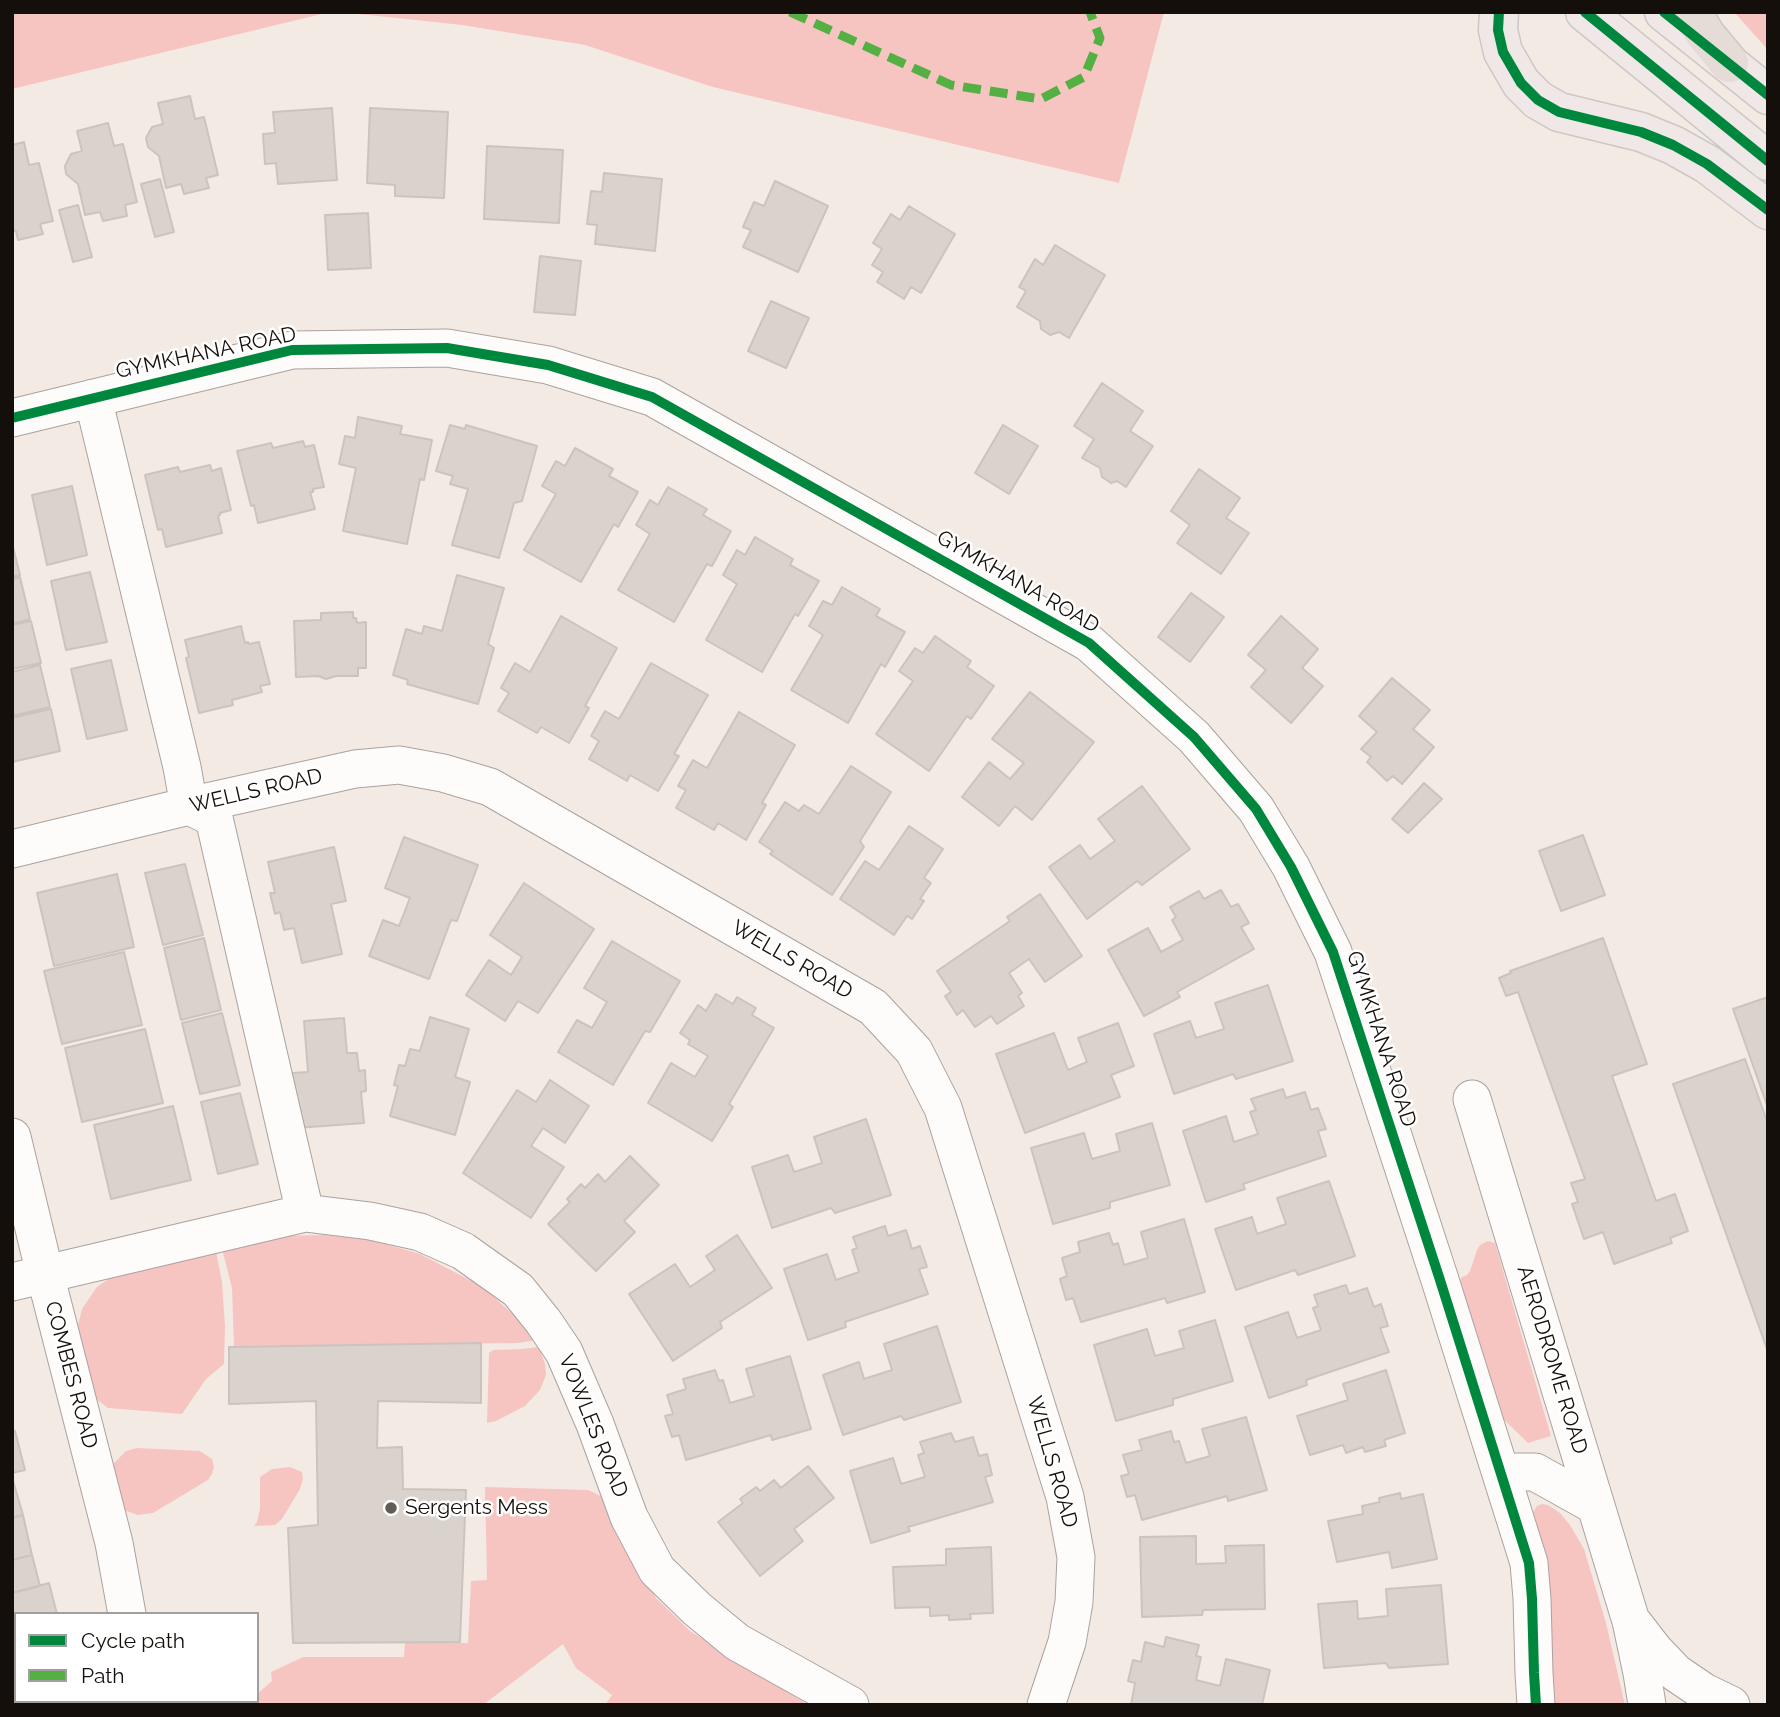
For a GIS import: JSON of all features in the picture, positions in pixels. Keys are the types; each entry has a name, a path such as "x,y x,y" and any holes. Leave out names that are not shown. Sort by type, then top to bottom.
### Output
{"highway":[{"path":"1692,12 1705,34 1729,63"}],"main road":[{"path":"1499,12 1498,30 1503,52 1521,83 1538,100 1566,115 1631,129 1673,145 1707,164 1768,210"},
{"path":"1585,12 1768,161"},
{"path":"1664,12 1768,95"}],"street":[{"name":"GYMKHANA ROAD","path":"12,418 292,350 447,348 548,365 652,397 1089,643 1194,737 1256,809 1291,867 1333,952 1529,1563 1536,1705"},
{"path":"93,398 182,767 189,806 214,818 305,1213"},
{"name":"WELLS ROAD","path":"12,849 355,769 399,765 443,773 490,787 873,1007 914,1051 943,1108 1065,1497 1076,1557 1073,1602 1067,1643 1046,1705"},
{"name":"AERODROME ROAD","path":"1472,1099 1631,1621 1647,1705"},
{"name":"COMBES ROAD","path":"12,1137 28,1278 114,1543 127,1612"},
{"name":"VOWLES ROAD","path":"28,1278 305,1213 370,1221 419,1232 463,1251 518,1290 564,1352 595,1424 629,1517 657,1570 696,1609 737,1642 850,1705"},
{"path":"1503,1476 1516,1472 1535,1472 1596,1506"},
{"name":"AERODROME ROAD","path":"1631,1621 1676,1673 1704,1692 1731,1705"}],"shaded area":[{"path":"12,12 330,12 12,89"},
{"path":"340,12 1164,12 1119,183 713,87 585,45 462,25"},
{"path":"1734,12 1768,12 1768,50"},
{"path":"324,1235 364,1238 420,1254 483,1287 529,1329 537,1340 518,1343 234,1346 232,1288 222,1249 275,1236"},
{"path":"1488,1241 1495,1243 1551,1436 1528,1443 1495,1411 1457,1285 1470,1271 1480,1245"},
{"path":"216,1251 222,1282 224,1364 206,1379 182,1414 108,1408 94,1397 77,1329 82,1309 97,1287 113,1276"},
{"path":"539,1347 546,1375 540,1390 525,1406 487,1423 489,1353 493,1350"},
{"path":"137,1448 200,1451 212,1459 212,1474 208,1480 153,1513 138,1515 126,1511 117,1504 112,1465 126,1451"},
{"path":"290,1467 302,1472 303,1479 282,1519 275,1525 254,1526 260,1509 260,1477 272,1469"},
{"path":"485,1487 588,1490 603,1497 656,1598 690,1631 808,1705 605,1705 612,1695 576,1668 563,1644 483,1705 252,1705 259,1703 259,1692 272,1681 271,1672 303,1657 404,1657 405,1642 468,1643 471,1581 487,1580"},
{"path":"1542,1504 1560,1513 1584,1549 1606,1623 1625,1705 1555,1705 1544,1670 1532,1514 1537,1506"}],"building":[{"path":"190,96 195,119 204,117 218,175 206,178 209,188 184,194 181,184 166,188 159,156 148,147 146,138 152,127 163,124 158,103"},
{"path":"332,108 337,180 278,184 276,163 265,164 263,134 275,133 273,112"},
{"path":"370,108 448,112 444,198 395,196 395,185 367,183"},
{"path":"108,123 114,146 123,144 137,202 125,205 127,216 103,221 100,212 85,215 78,184 66,174 65,166 71,154 82,151 77,131"},
{"path":"24,142 29,165 39,163 53,221 40,224 43,234 18,240 16,231 12,231 12,145"},
{"path":"487,146 563,150 559,223 484,219"},
{"path":"604,173 662,179 655,251 595,244 597,225 587,224 591,191 602,192"},
{"path":"160,179 174,232 155,237 141,184"},
{"path":"775,181 828,206 798,272 743,247 751,230 743,227 754,202 764,206"},
{"path":"78,205 92,257 73,262 59,210"},
{"path":"909,206 955,234 921,293 911,287 904,299 877,282 883,272 872,265 882,249 873,243 891,214 900,220"},
{"path":"368,213 371,268 328,270 325,215"},
{"path":"1055,245 1105,275 1069,338 1059,332 1050,335 1041,329 1040,321 1017,307 1026,291 1019,287 1035,259 1043,265"},
{"path":"540,256 581,261 575,315 534,312"},
{"path":"771,301 809,318 786,368 748,351"},
{"path":"1102,383 1143,411 1130,431 1153,446 1126,487 1117,481 1111,483 1102,477 1100,468 1082,458 1094,439 1074,426"},
{"path":"358,417 402,426 400,434 432,440 424,480 420,479 407,544 343,531 356,468 339,464 345,436 355,438"},
{"path":"450,425 465,429 466,425 537,446 522,501 514,503 499,558 452,545 468,489 450,484 453,476 436,471"},
{"path":"1003,425 1038,446 1009,494 975,473"},
{"path":"303,441 305,447 314,445 324,487 310,492 315,509 258,523 237,451 271,443 273,448"},
{"path":"575,448 613,469 609,476 638,492 618,527 614,524 581,582 524,550 556,494 542,486 556,461 565,466"},
{"path":"210,465 212,471 221,468 231,510 218,516 222,533 166,547 162,529 158,530 145,475 178,467 180,472"},
{"path":"1199,469 1240,498 1226,518 1249,533 1221,574 1177,543 1190,525 1171,511"},
{"path":"72,486 87,555 47,565 32,495"},
{"path":"668,487 707,509 703,515 731,531 712,566 707,564 674,622 618,590 650,534 636,525 650,500 658,505"},
{"path":"755,537 793,559 790,565 819,581 798,616 795,614 762,672 706,640 737,584 723,575 737,550 745,555"},
{"path":"12,543 20,575 12,577"},
{"path":"90,572 107,642 66,650 51,581"},
{"path":"457,575 504,588 488,644 494,648 478,704 407,684 408,680 393,675 406,629 422,634 424,626 442,631"},
{"path":"20,577 30,619 12,624 12,579"},
{"path":"842,587 880,609 876,616 905,632 885,667 881,664 848,723 791,690 823,635 809,626 823,601 832,605"},
{"path":"1191,593 1224,617 1190,662 1158,637"},
{"path":"353,612 357,623 366,622 366,668 358,668 358,676 326,679 318,676 296,677 294,621 321,620 321,613"},
{"path":"561,616 617,648 585,706 589,708 569,743 541,727 537,733 498,711 509,693 501,688 515,663 530,672"},
{"path":"1281,616 1318,649 1302,668 1323,686 1291,723 1251,687 1266,670 1248,655"},
{"path":"31,621 41,663 12,669 12,625"},
{"path":"241,626 245,643 259,642 270,684 260,686 262,692 232,700 233,705 199,713 186,658 189,657 185,640"},
{"path":"935,636 971,661 967,667 994,686 971,719 967,716 929,771 876,734 913,681 899,671 915,648 923,653"},
{"path":"111,660 127,730 87,739 71,669"},
{"path":"651,663 708,695 674,754 679,756 658,791 630,775 627,781 589,759 599,741 591,736 605,711 619,719"},
{"path":"40,665 50,707 12,716 12,672"},
{"path":"1392,678 1430,710 1413,729 1434,747 1402,784 1393,776 1387,781 1367,762 1371,757 1361,749 1377,732 1359,716"},
{"path":"1030,692 1094,742 1032,820 1015,806 999,826 962,797 989,762 1010,779 1024,763 992,739"},
{"path":"51,709 60,751 12,762 12,718"},
{"path":"739,712 795,745 762,803 766,805 746,840 718,823 714,830 676,808 686,790 678,786 693,760 707,768"},
{"path":"851,766 891,792 860,841 864,847 832,895 770,854 773,851 759,842 785,802 799,811 804,805 819,814"},
{"path":"1424,783 1442,799 1408,833 1392,819"},
{"path":"1142,786 1190,849 1142,885 1137,881 1087,919 1049,867 1080,845 1090,859 1115,841 1098,819"},
{"path":"909,826 943,849 924,878 931,883 920,899 924,901 912,919 907,916 894,935 840,899 865,861 879,870"},
{"path":"1583,835 1605,895 1561,911 1539,851"},
{"path":"404,837 478,865 457,921 451,920 429,979 369,956 383,920 399,926 410,898 385,888"},
{"path":"334,847 346,901 331,904 342,954 302,963 294,928 284,930 280,912 275,914 270,893 275,893 268,862"},
{"path":"185,864 203,935 163,945 145,873"},
{"path":"117,874 134,947 54,966 37,893"},
{"path":"524,883 594,929 538,1013 518,1001 505,1021 466,995 489,960 511,975 522,957 490,935"},
{"path":"1221,890 1231,907 1238,904 1249,923 1241,927 1254,949 1177,992 1180,997 1144,1016 1108,950 1148,928 1161,952 1183,940 1172,920 1176,917 1170,907 1199,891 1204,899"},
{"path":"1040,894 1082,956 1045,982 1029,959 1009,973 1022,993 1018,996 1024,1006 997,1024 991,1016 975,1027 963,1010 957,1015 945,996 951,992 937,971 1010,921 1007,917"},
{"path":"204,938 221,1010 181,1020 164,948"},
{"path":"1603,938 1647,1064 1612,1076 1656,1201 1675,1194 1688,1231 1670,1238 1672,1243 1614,1264 1603,1232 1584,1239 1572,1204 1578,1202 1571,1183 1585,1179 1518,992 1506,996 1499,978 1511,973 1510,971"},
{"path":"612,941 680,981 650,1032 645,1031 613,1085 558,1052 577,1020 592,1028 607,1002 584,988"},
{"path":"124,952 142,1025 62,1044 44,971"},
{"path":"1268,985 1293,1061 1236,1079 1233,1074 1174,1094 1154,1034 1190,1021 1196,1038 1224,1029 1215,1003"},
{"path":"716,994 733,1004 737,997 756,1008 752,1015 774,1028 729,1104 733,1107 712,1141 648,1103 671,1063 695,1077 708,1056 688,1044 690,1040 680,1033 698,1005 706,1011"},
{"path":"1768,997 1768,1108 1733,1009"},
{"path":"222,1013 240,1085 200,1094 182,1023"},
{"path":"430,1017 469,1029 455,1077 470,1082 455,1135 390,1116 398,1086 394,1085 399,1065 405,1066 410,1049 420,1051"},
{"path":"344,1018 347,1053 357,1053 359,1071 365,1070 366,1091 361,1092 364,1123 297,1128 292,1073 308,1072 304,1021"},
{"path":"1118,1023 1134,1066 1111,1075 1120,1097 1025,1133 996,1054 1054,1033 1068,1070 1087,1062 1078,1038"},
{"path":"145,1029 163,1103 82,1122 65,1048"},
{"path":"1745,1059 1768,1124 1768,1352 1673,1084"},
{"path":"550,1080 589,1106 565,1143 543,1128 531,1146 564,1167 531,1218 463,1173 517,1090 536,1102"},
{"path":"1283,1089 1286,1098 1305,1092 1311,1110 1318,1108 1326,1129 1318,1131 1326,1156 1243,1184 1245,1189 1206,1202 1183,1131 1226,1116 1234,1142 1258,1134 1250,1112 1256,1110 1251,1099"},
{"path":"240,1093 258,1164 218,1174 201,1102"},
{"path":"173,1106 191,1180 111,1199 94,1125"},
{"path":"866,1119 891,1195 835,1213 831,1208 772,1228 752,1167 788,1155 794,1172 822,1163 814,1137"},
{"path":"1152,1123 1170,1185 1110,1202 1110,1208 1053,1224 1031,1148 1084,1133 1092,1159 1120,1151 1116,1134"},
{"path":"630,1156 659,1185 624,1221 635,1232 596,1271 548,1224 570,1202 567,1199 581,1184 585,1188 598,1174 605,1182"},
{"path":"1329,1181 1355,1256 1298,1275 1295,1270 1236,1290 1215,1229 1252,1217 1257,1234 1286,1224 1277,1198"},
{"path":"1184,1219 1205,1292 1167,1303 1165,1298 1081,1322 1073,1298 1066,1300 1060,1279 1067,1276 1062,1258 1080,1252 1078,1242 1109,1233 1113,1245 1118,1243 1124,1265 1148,1258 1141,1232"},
{"path":"885,1226 888,1236 906,1230 912,1249 920,1246 927,1267 919,1269 928,1294 845,1322 846,1327 808,1340 784,1269 827,1254 836,1280 859,1272 852,1250 857,1248 853,1237"},
{"path":"737,1235 772,1288 720,1322 722,1328 673,1361 629,1294 675,1264 690,1287 715,1270 706,1256"},
{"path":"1346,1285 1349,1294 1367,1288 1374,1307 1381,1304 1388,1326 1380,1328 1389,1352 1306,1380 1307,1385 1269,1398 1245,1327 1288,1312 1297,1338 1321,1330 1313,1308 1318,1306 1314,1295"},
{"path":"1215,1320 1233,1381 1173,1399 1173,1405 1116,1421 1094,1345 1147,1329 1155,1356 1184,1348 1179,1331"},
{"path":"937,1326 961,1402 904,1420 901,1416 843,1435 823,1375 859,1362 864,1379 892,1370 884,1344"},
{"name":"Sergents Mess","path":"481,1343 481,1403 378,1401 377,1448 402,1447 403,1489 466,1490 460,1642 293,1643 288,1528 318,1525 316,1401 229,1404 229,1347"},
{"path":"790,1356 811,1429 772,1440 771,1435 686,1460 679,1435 672,1437 665,1416 673,1414 667,1395 686,1389 683,1379 715,1370 719,1381 723,1380 730,1403 754,1396 746,1369"},
{"path":"1386,1370 1405,1433 1384,1440 1386,1446 1365,1452 1363,1447 1346,1453 1343,1445 1310,1455 1297,1416 1348,1400 1343,1384"},
{"path":"1246,1417 1267,1490 1228,1501 1227,1496 1142,1520 1135,1495 1127,1497 1121,1476 1129,1474 1123,1455 1142,1450 1139,1440 1171,1431 1174,1442 1179,1441 1186,1463 1210,1456 1202,1429"},
{"path":"15,1431 25,1470 12,1473 12,1432"},
{"path":"951,1433 955,1442 973,1437 979,1456 987,1454 992,1475 985,1477 993,1502 908,1527 910,1531 871,1543 850,1471 893,1458 901,1484 925,1477 918,1455 924,1453 920,1442"},
{"path":"808,1466 834,1498 794,1529 803,1541 760,1576 718,1522 743,1503 740,1499 756,1487 760,1491 774,1480 781,1488"},
{"path":"12,1477 23,1515 12,1518"},
{"path":"1400,1493 1401,1499 1423,1494 1437,1559 1392,1568 1389,1552 1337,1562 1328,1521 1363,1514 1362,1506"},
{"path":"23,1515 32,1555 12,1560 12,1518"},
{"path":"1196,1536 1196,1564 1226,1563 1225,1546 1264,1545 1265,1609 1203,1610 1202,1615 1142,1617 1140,1537"},
{"path":"991,1547 993,1613 970,1614 971,1619 949,1620 949,1615 930,1616 930,1607 895,1608 893,1567 946,1565 946,1549"},
{"path":"32,1555 40,1586 12,1593 12,1560"},
{"path":"49,1583 56,1612 14,1612 12,1633 12,1593"},
{"path":"1441,1585 1448,1664 1389,1668 1386,1663 1324,1668 1318,1604 1357,1601 1358,1619 1388,1616 1386,1589"},
{"path":"12,1633 14,1633 14,1674"},
{"path":"1166,1637 1199,1645 1196,1656 1201,1657 1196,1680 1220,1686 1226,1659 1270,1670 1262,1705 1131,1705 1135,1683 1128,1681 1133,1660 1141,1662 1145,1642 1164,1647"},
{"path":"12,1674 14,1703 66,1703 12,1705"}],"marked path":[{"path":"790,12 951,85 1041,99 1084,77 1100,38 1090,12"}],"cycle path":[{"path":"1499,12 1498,30 1503,52 1521,83 1538,100 1559,112 1641,132 1673,145 1707,164 1768,210"},
{"path":"1585,12 1768,161"},
{"path":"1664,12 1768,95"},
{"path":"12,418 292,350 447,348 548,365 652,397 1089,643 1194,737 1256,809 1291,867 1333,952 1529,1563 1536,1705"}],"place":[{"name":"Sergents Mess","path":"391,1508"}]}
